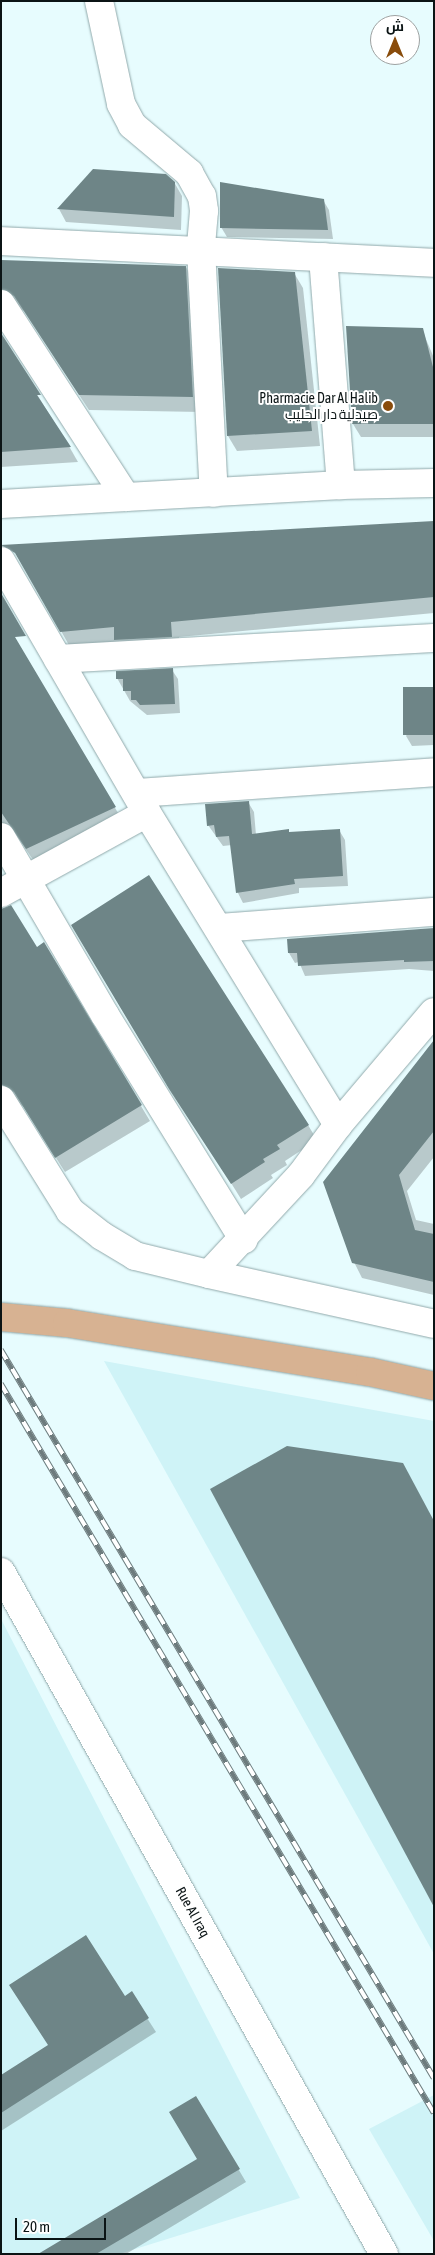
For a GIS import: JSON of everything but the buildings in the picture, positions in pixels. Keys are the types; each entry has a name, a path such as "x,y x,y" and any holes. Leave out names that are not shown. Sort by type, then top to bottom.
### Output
{"main road":[{"path":"1,1317 67,1323 370,1372 434,1386"}],"street":[{"path":"98,1 121,104 132,125 197,181 204,211 201,249 214,493"},
{"path":"1,241 201,249 434,263"},
{"path":"323,257 341,485"},
{"path":"1,304 126,497"},
{"path":"1,504 341,485 434,483"},
{"path":"1,561 142,803 338,1124"},
{"path":"58,659 434,638"},
{"path":"1,893 26,879 142,803 434,772"},
{"path":"1,837 244,1240"},
{"path":"220,928 434,912"},
{"path":"209,1274 244,1240 302,1175 338,1124 434,1012"},
{"path":"1,1100 70,1211 102,1236 135,1256 434,1324"},
{"name":"Rue Al Iraq","path":"1,1572 384,2254"}],"shaded area":[{"path":"104,1361 434,1421 434,1954"},
{"path":"1,1619 300,2198 119,2254 1,2254"},
{"path":"434,2095 434,2241 369,2129"}],"railway":[{"path":"1,1350 434,2078"},
{"path":"1,1384 434,2113"}],"place":[{"name":"Pharmacie Dar Al Halib صيدلية دار الحليب","path":"388,406"}]}
